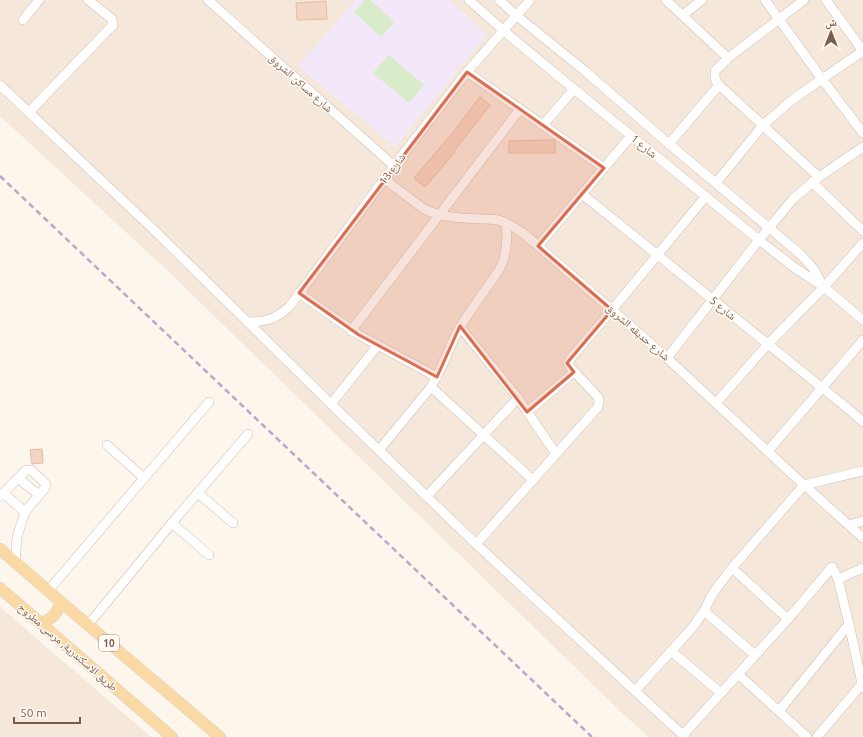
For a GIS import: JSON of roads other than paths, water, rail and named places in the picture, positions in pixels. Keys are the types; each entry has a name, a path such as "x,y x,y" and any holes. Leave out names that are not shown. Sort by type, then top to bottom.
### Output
{"main road":[{"name":"10","path":"0,549 220,737"},
{"name":"طريق الاسكندرية, مرسى مطروح","path":"0,588 172,737"},
{"path":"41,623 46,622 54,616 61,602"}],"street":[{"path":"23,20 39,0"},
{"path":"29,112 113,25 112,20 88,0"},
{"name":"شارع مساكن الشروق","path":"208,0 394,166"},
{"name":"شارع 1","path":"469,0 574,89 759,240 794,268 824,287 863,320"},
{"name":"شارع 1","path":"499,0 799,253 813,268 824,287"},
{"name":"شارع 13","path":"247,322 267,320 275,317 290,306 384,179 467,72 530,0"},
{"path":"666,0 728,58"},
{"path":"683,15 702,0"},
{"path":"765,0 863,133"},
{"path":"804,0 728,58 715,71 716,81 763,125 816,179 863,231"},
{"path":"716,183 763,125 792,100 863,51 826,0"},
{"path":"467,72 604,168"},
{"path":"0,85 154,230 476,544 684,736 831,567 833,568 838,579 863,686 817,737"},
{"path":"669,144 719,85"},
{"path":"543,126 574,89"},
{"path":"351,331 520,109"},
{"path":"538,246 631,136"},
{"path":"666,358 793,199 816,179 863,147"},
{"name":"شارع حديقه الشروق","path":"384,179 424,209 440,215 497,220 506,223 523,233 666,358 863,538"},
{"name":"شارع 5","path":"582,194 863,422"},
{"path":"476,544 598,407 598,397 570,367 568,363 570,359 706,196"},
{"path":"379,450 431,387 460,327 499,270 504,259 506,247 506,223"},
{"path":"716,403 768,344 824,287 863,243"},
{"path":"300,293 351,331 437,377"},
{"path":"460,327 518,398 556,454"},
{"path":"768,452 863,340"},
{"path":"331,404 378,345"},
{"path":"527,412 574,372"},
{"path":"431,387 533,480"},
{"path":"427,496 518,398"},
{"path":"48,591 210,402"},
{"path":"88,625 248,434"},
{"path":"106,445 144,478"},
{"path":"15,562 17,536 25,512 45,488 46,484 31,470 26,470 2,495 25,512"},
{"path":"635,691 693,627 704,611 713,593 732,568 804,485 863,471"},
{"path":"18,478 39,496"},
{"path":"198,493 233,523"},
{"path":"849,525 863,521"},
{"path":"172,523 209,555"},
{"path":"732,568 788,618"},
{"path":"838,579 863,568"},
{"path":"704,611 755,656"},
{"path":"779,711 849,624"},
{"path":"671,651 721,693"},
{"path":"738,674 807,737"}],"railway":[{"path":"0,176 592,737"}]}
